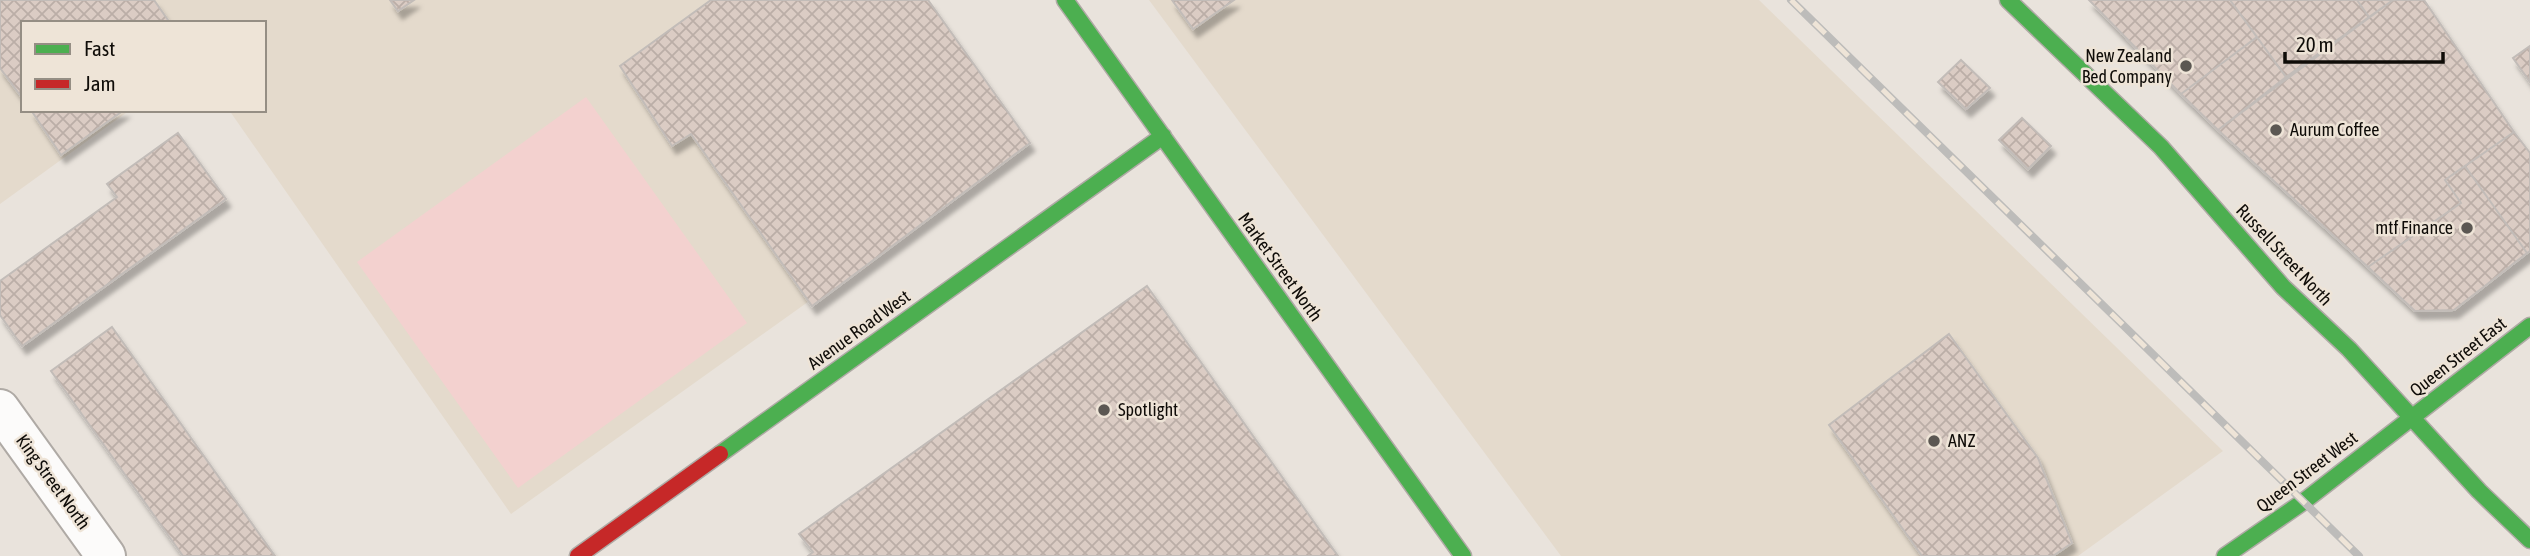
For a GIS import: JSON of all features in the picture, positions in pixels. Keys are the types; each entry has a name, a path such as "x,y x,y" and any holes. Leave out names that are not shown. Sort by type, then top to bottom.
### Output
{"street":[{"name":"Market Street North","path":"1065,0 1463,556"},
{"name":"Russell Street North","path":"2008,0 2161,147 2283,287 2349,349 2479,491 2530,540"},
{"name":"Avenue Road West","path":"578,556 1163,136"},
{"name":"Queen Street East","path":"2411,418 2530,326"},
{"name":"King Street North","path":"0,409 106,556"},
{"name":"Queen Street West","path":"2225,556 2303,502 2411,418"}],"shaded area":[{"path":"0,0 929,0 1029,144 511,514 230,112 266,112 266,21 21,21 21,112 127,112 0,204"},
{"path":"1149,0 1759,0 2223,451 2078,556 1561,556"},
{"path":"586,97 747,323 518,488 357,262"}],"building":[{"path":"0,0 154,0 169,21 21,21 21,96 0,68"},
{"path":"390,0 414,0 398,11"},
{"path":"711,0 928,0 1030,143 812,306 691,134 672,146 620,66"},
{"path":"1172,0 1234,0 1193,29"},
{"name":"New Zealand Bed Company","path":"2089,0 2230,0 2257,37 2181,94"},
{"path":"2230,0 2357,0 2369,17 2286,77"},
{"path":"2357,0 2393,0 2369,17"},
{"path":"2393,0 2424,0 2514,132 2445,180 2461,203 2368,267 2218,130"},
{"path":"2257,37 2286,77 2218,130 2181,94"},
{"path":"2530,46 2530,82 2513,58"},
{"path":"1961,60 1990,88 1966,109 1938,82"},
{"path":"32,112 121,112 61,155"},
{"path":"2022,118 2051,146 2028,169 1999,140"},
{"path":"2514,132 2530,153 2530,251 2527,253 2465,166"},
{"path":"178,133 226,199 22,346 0,315 0,281 117,197 107,184"},
{"name":"mtf Finance","path":"2465,166 2527,253 2454,310 2415,311 2368,267 2461,203 2445,180"},
{"name":"Spotlight","path":"1147,286 1338,556 808,556 813,552 799,534"},
{"path":"112,327 275,556 183,556 51,371"},
{"name":"ANZ","path":"1949,334 2038,458 2072,543 2053,556 1922,556 1829,425"}],"railway":[{"path":"1791,0 2359,556"}],"traffic: fast":[{"path":"1065,0 1463,556"},
{"path":"2008,0 2161,147 2283,287 2349,349 2479,491 2530,540"},
{"path":"720,454 1163,136"},
{"path":"2225,556 2303,502 2530,326"}],"traffic: jam":[{"path":"578,556 720,454"}],"place":[{"name":"New Zealand Bed Company","path":"2186,66"},
{"name":"Aurum Coffee","path":"2276,130"},
{"name":"mtf Finance","path":"2467,228"},
{"name":"Spotlight","path":"1104,410"},
{"name":"ANZ","path":"1934,441"}]}
